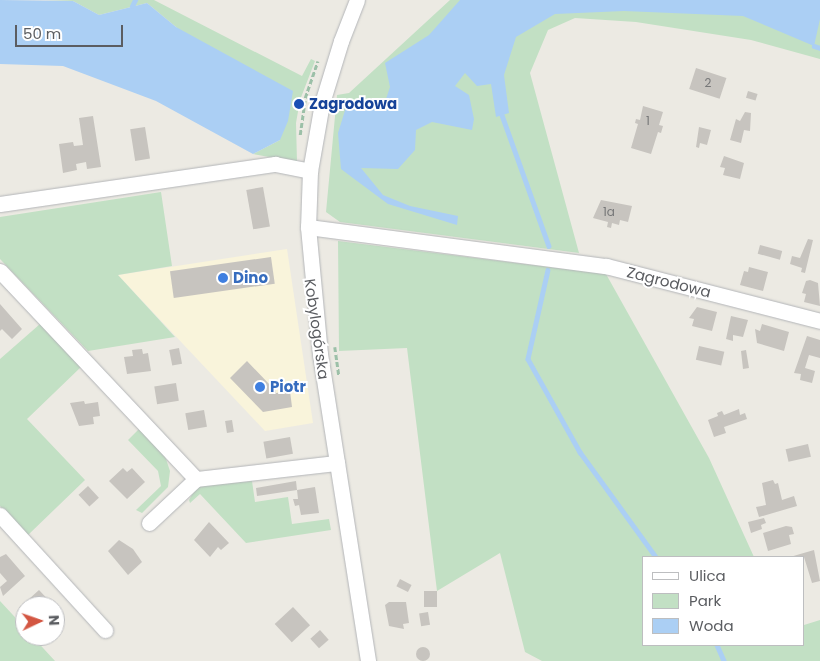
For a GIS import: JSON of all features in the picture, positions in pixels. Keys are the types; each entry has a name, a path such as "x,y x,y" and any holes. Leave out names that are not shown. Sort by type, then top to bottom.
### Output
{"street":[{"name":"Kobylogórska","path":"358,0 328,79 310,170 308,227 312,295 368,661"},
{"path":"0,204 275,164 310,170"},
{"name":"Zagrodowa","path":"308,227 606,266 820,321"},
{"path":"0,271 196,479"},
{"path":"149,523 196,479 337,463"},
{"path":"0,515 105,630"}],"path":[{"path":"334,341 339,382"}],"shaded area":[{"path":"287,249 313,423 265,431 118,275"}],"green space":[{"path":"45,0 154,0 302,76 311,59 315,61 300,100 296,123 297,162 253,154 280,140 176,27 147,3 99,15 73,1"},
{"path":"450,0 820,0 820,59 751,40 636,22 575,18 548,30 530,73 579,253 340,222 326,212 337,95 349,93"},
{"path":"161,192 172,266 118,275 175,337 88,351 0,259 0,217"},
{"path":"338,241 606,274 709,458 754,556 642,556 642,646 805,646 805,625 820,620 820,661 542,661 525,652 500,553 437,591 407,348 339,351"},
{"path":"40,324 81,367 27,419 85,480 28,535 0,506 0,359"},
{"path":"139,429 165,456 170,471 168,487 142,513 136,510 161,486 158,471 128,440"},
{"path":"252,481 255,502 288,497 292,524 329,519 331,530 246,543 200,494 190,503 189,500 197,486"},
{"path":"0,601 15,617 15,646 41,646 55,661 0,661"}],"water":[{"path":"0,0 73,1 99,15 147,3 176,27 293,91 288,121 280,140 253,154 156,101 63,66 0,64"},
{"path":"460,0 820,0 820,19 814,46 743,16 624,11 555,14 516,37 504,75 509,113 496,117 491,84 477,86 465,73 455,86 469,95 474,119 472,130 432,122 416,130 415,150 398,169 361,168 383,195 410,206 458,216 457,225 388,204 341,169 338,133 347,104 370,109 384,105 390,87 385,63 429,35"}],"building":[{"path":"696,68 726,78 720,99 689,89"},
{"path":"748,91 758,94 756,101 746,98"},
{"path":"643,106 663,112 659,125 663,126 661,133 658,132 651,154 631,148 638,124 635,123 636,119 640,120"},
{"path":"745,112 751,113 750,131 744,130 741,143 730,140 736,119 740,121"},
{"path":"93,116 101,167 87,169 86,162 76,164 77,170 63,173 59,144 73,142 74,146 83,145 79,118"},
{"path":"145,127 150,159 135,161 130,129"},
{"path":"699,127 711,130 707,145 700,143 699,148 696,147"},
{"path":"724,156 744,163 740,179 723,175 725,168 720,167"},
{"path":"263,187 270,226 253,229 246,190"},
{"path":"601,200 632,206 628,222 620,220 619,225 612,223 611,228 607,227 608,222 593,218"},
{"path":"808,239 813,240 805,273 801,272 802,268 790,264 792,256 800,258"},
{"path":"760,245 782,251 780,260 758,254"},
{"name":"Dino","path":"271,257 275,284 174,298 170,271"},
{"path":"749,267 768,272 763,291 740,285 744,271 748,272"},
{"path":"810,280 818,283 820,306 804,302 806,294 802,293 806,281"},
{"path":"0,304 22,329 12,339 2,329 0,331"},
{"path":"697,307 717,312 712,331 692,326 694,319 689,318"},
{"path":"731,316 748,320 743,337 733,335 733,341 726,339"},
{"path":"762,324 789,332 784,351 757,343 755,329 760,331"},
{"path":"807,336 820,340 820,358 809,355 805,368 815,371 812,383 800,380 801,374 794,373"},
{"path":"699,346 724,352 721,365 696,360"},
{"path":"179,348 182,364 172,366 169,350"},
{"path":"142,349 143,354 148,353 151,371 127,374 124,357 133,356 132,350"},
{"path":"746,350 749,368 743,369 741,351"},
{"path":"247,361 271,386 275,386 276,393 290,391 292,407 263,412 230,378"},
{"path":"176,383 179,401 157,404 154,386"},
{"path":"84,401 85,404 98,402 100,416 93,417 94,424 79,426 70,403"},
{"path":"739,409 740,415 745,413 747,419 724,427 726,433 714,437 708,420 718,416 717,413 722,411 724,415"},
{"path":"204,410 207,427 188,430 185,413"},
{"path":"232,420 234,432 227,433 225,421"},
{"path":"290,437 293,454 266,458 263,442"},
{"path":"808,444 811,457 789,462 786,449"},
{"path":"123,468 127,472 132,468 145,482 127,499 109,481"},
{"path":"773,480 775,484 778,483 782,500 794,496 797,506 759,517 756,507 766,505 762,483"},
{"path":"296,481 297,490 257,496 256,488"},
{"path":"88,486 99,498 89,507 78,495"},
{"path":"315,487 319,513 301,515 299,505 295,506 293,499 298,499 297,490"},
{"path":"764,518 766,523 761,525 762,529 751,533 748,522"},
{"path":"209,522 229,543 221,550 218,547 210,557 194,540"},
{"path":"786,526 792,527 794,534 789,535 791,544 768,551 763,533"},
{"path":"119,540 133,549 142,562 128,575 108,551"},
{"path":"814,550 820,581 812,583 805,556 793,556"},
{"path":"6,554 25,576 3,596 0,587 7,581 0,573 0,557"},
{"path":"400,579 412,585 408,592 396,586"},
{"path":"39,590 45,596 32,596"},
{"path":"424,591 437,591 437,607 424,607"},
{"path":"389,602 406,602 409,623 403,624 404,629 389,626 385,605"},
{"path":"293,607 310,625 292,642 275,624"},
{"path":"428,612 430,625 421,626 419,613"},
{"path":"320,630 329,640 319,648 310,639"},
{"path":"423,647 428,649 430,654 428,659 423,661 418,659 416,654 418,649"}],"waterway":[{"path":"132,6 135,0"},
{"path":"814,46 820,48"},
{"path":"502,115 549,246"},
{"path":"548,270 528,359 580,452 655,556"},
{"path":"717,646 724,661"}],"place":[{"name":"Zagrodowa","path":"299,104"},
{"name":"Dino","path":"223,278"},
{"name":"Piotr","path":"260,387"}]}
